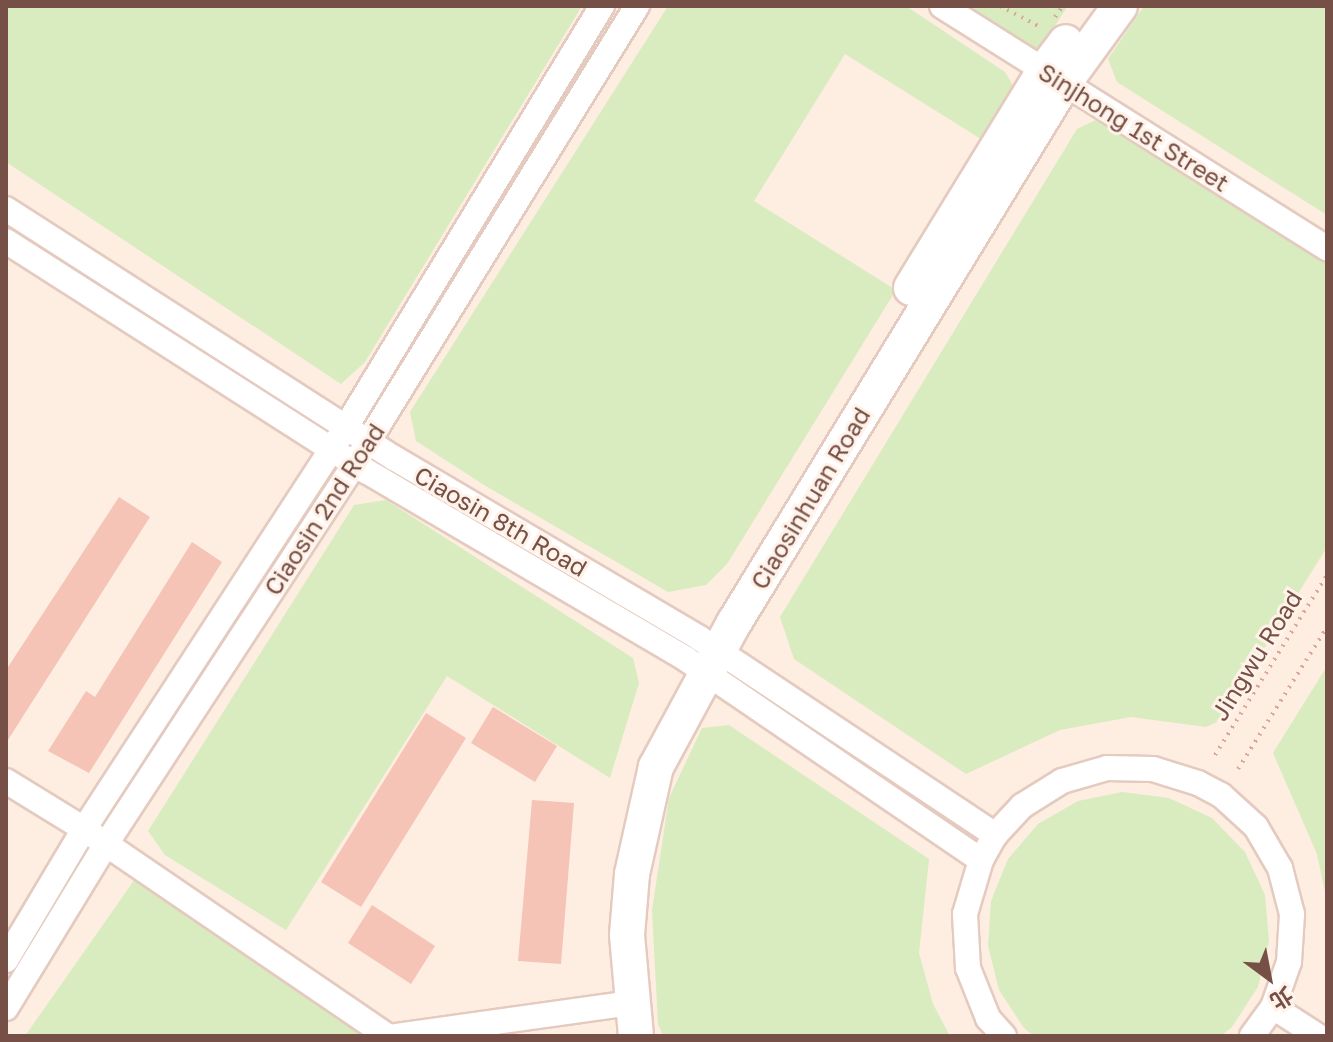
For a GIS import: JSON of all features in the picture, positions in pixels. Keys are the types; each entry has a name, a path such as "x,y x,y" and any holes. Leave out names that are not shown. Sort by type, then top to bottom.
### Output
{"street":[{"name":"Ciaosin 2nd Road","path":"6,960 84,829 346,427 602,6"},
{"name":"Ciaosin 2nd Road","path":"6,1008 106,844 369,441 637,6"},
{"name":"Sinjhong 1st Street","path":"942,6 1327,248"},
{"name":"Ciaosinhuan Road","path":"622,1020 609,879 622,810 637,759 1054,77 1092,6"},
{"name":"Ciaosinhuan Road","path":"1054,77 1120,6"},
{"name":"Ciaosin 8th Road","path":"6,209 702,655 995,835"},
{"name":"Ciaosin 8th Road","path":"6,241 331,449 702,655 981,860"},
{"path":"1004,1036 988,1018 968,968 965,914 981,860 995,835 1022,806 1062,781 1107,768 1153,769 1198,783 1221,795 1256,827 1280,868 1292,914 1289,962 1260,1034"},
{"path":"6,781 84,829 388,1036"},
{"path":"1273,1007 1318,1036"},
{"path":"396,1036 622,1020"}],"path":[{"path":"1000,6 1046,30"},
{"path":"1055,18 1063,6"},
{"name":"Jingwu Road","path":"1215,755 1327,575"},
{"name":"Jingwu Road","path":"1238,769 1327,627"}],"green space":[{"path":"6,6 582,6 365,362 341,384 6,162"},
{"path":"668,6 906,6 1005,72 1014,87 981,139 845,54 754,201 896,290 727,564 706,585 668,592 484,485 416,441 410,412"},
{"path":"969,6 1068,6 1038,51"},
{"path":"1144,6 1327,6 1327,215 1117,82 1108,59"},
{"path":"1098,119 1327,263 1327,547 1219,721 1206,727 1131,717 1060,730 966,774 794,659 780,617 1077,129"},
{"path":"386,500 633,658 639,683 610,778 447,676 286,930 165,855 148,831 354,505"},
{"path":"1327,666 1327,902 1317,854 1273,753"},
{"path":"729,725 929,859 919,953 933,1004 950,1036 663,1036 658,1024 652,910 669,798 702,728"},
{"path":"1122,792 1169,798 1212,818 1245,852 1265,895 1269,941 1258,987 1232,1027 1221,1036 1034,1036 1024,1028 999,990 988,946 991,901 1008,859 1038,824 1078,801"},
{"path":"135,879 356,1030 360,1036 25,1036"}],"building":[{"path":"119,497 150,517 6,743 6,670"},
{"path":"192,542 222,562 89,773 48,751 86,691 95,697"},
{"path":"493,707 557,746 535,782 471,743"},
{"path":"426,713 466,738 361,907 321,882"},
{"path":"532,800 574,803 561,964 518,961"},
{"path":"372,905 435,946 411,984 348,943"}]}
